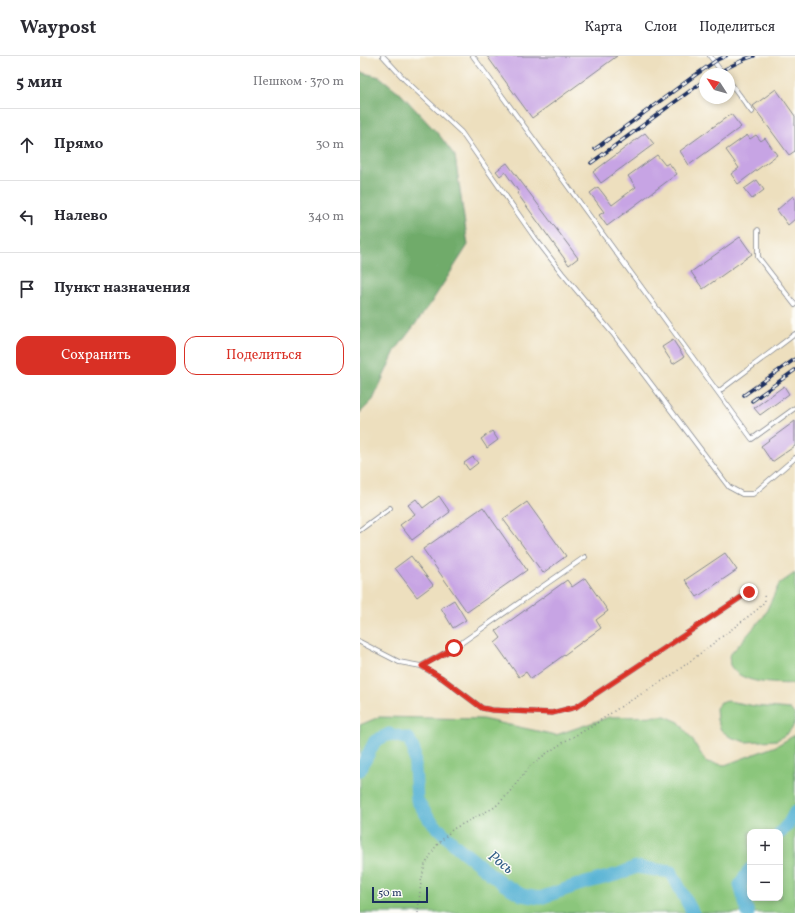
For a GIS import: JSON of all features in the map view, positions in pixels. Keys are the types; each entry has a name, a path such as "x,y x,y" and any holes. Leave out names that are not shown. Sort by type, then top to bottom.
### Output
{"lane":[{"path":"383,56 405,80 461,132 539,243 614,334 729,487 742,494 753,494 795,458"},
{"path":"473,56 752,439 795,408"},
{"path":"710,56 719,68"},
{"path":"735,90 752,112"},
{"path":"758,230 758,257 795,306"},
{"path":"718,392 795,334"},
{"path":"360,530 390,508"},
{"path":"422,666 454,648 585,557"},
{"path":"360,642 399,662 422,666 442,678 482,708 492,710 552,713 576,707 749,592"}],"path":[{"path":"418,913 421,882 425,865 436,846 453,829 496,807 530,766 547,753 591,727 672,675 758,609 765,601 764,595"}],"green space":[{"path":"360,72 380,77 400,93 440,136 455,156 468,245 429,306 395,351 373,400 360,413"},
{"path":"795,573 795,684 769,683 750,680 735,672 730,665 729,656 764,616 779,584"},
{"path":"728,701 755,706 790,709 795,715 794,725 788,733 777,740 746,742 730,737 721,730 717,720 716,708 721,702"},
{"path":"665,716 679,722 706,762 725,765 776,746 795,735 795,913 360,913 360,725 379,717 482,719 556,735 609,717"}],"building":[{"path":"487,56 617,56 532,118"},
{"path":"776,89 795,116 795,151 789,155 753,106"},
{"path":"731,114 741,127 689,165 680,151"},
{"path":"645,133 654,144 601,183 593,172"},
{"path":"747,135 750,139 756,135 761,141 765,138 777,155 738,184 731,174 739,168 726,150"},
{"path":"657,155 665,165 669,163 677,174 607,226 599,215 604,212 590,193 598,187 612,205 636,187 628,176"},
{"path":"507,163 578,258 569,265 517,193 519,192 505,172 500,176 496,171"},
{"path":"757,180 764,190 752,199 744,189"},
{"path":"793,196 795,199 795,219 788,225 777,210"},
{"path":"740,237 752,254 703,289 691,272"},
{"path":"673,340 684,357 673,364 662,347"},
{"path":"784,386 789,394 760,415 754,408"},
{"path":"795,421 795,446 772,462 761,446"},
{"path":"492,431 498,440 487,448 481,439"},
{"path":"473,457 478,463 469,470 464,463"},
{"path":"439,496 450,512 412,540 400,525 415,514 408,505 416,499 423,508"},
{"path":"527,502 566,556 543,573 503,519"},
{"path":"483,507 527,570 467,612 423,549"},
{"path":"725,553 737,570 697,597 685,580"},
{"path":"411,556 433,585 417,597 395,568"},
{"path":"585,578 608,611 596,620 601,628 531,679 526,672 519,677 495,643 501,638 496,631 567,580 572,587"},
{"path":"454,600 466,620 453,628 441,608"}],"waterway":[{"name":"Рось","path":"360,770 375,741 389,734 409,739 414,751 417,800 429,819 456,846 503,884 522,895 540,898 578,885 619,874 636,867 671,872 693,913"},
{"name":"Рось","path":"783,830 789,823 795,812"},
{"name":"Рось","path":"747,874 740,885 748,913"}],"railway":[{"path":"595,149 694,76 717,60 726,56"},
{"path":"727,68 754,56"},
{"path":"591,163 699,84"},
{"path":"744,395 795,359"},
{"path":"752,401 795,370"}],"route":[{"path":"454,648 422,666 442,678 482,708 492,710 552,713 576,707 749,592"}]}
